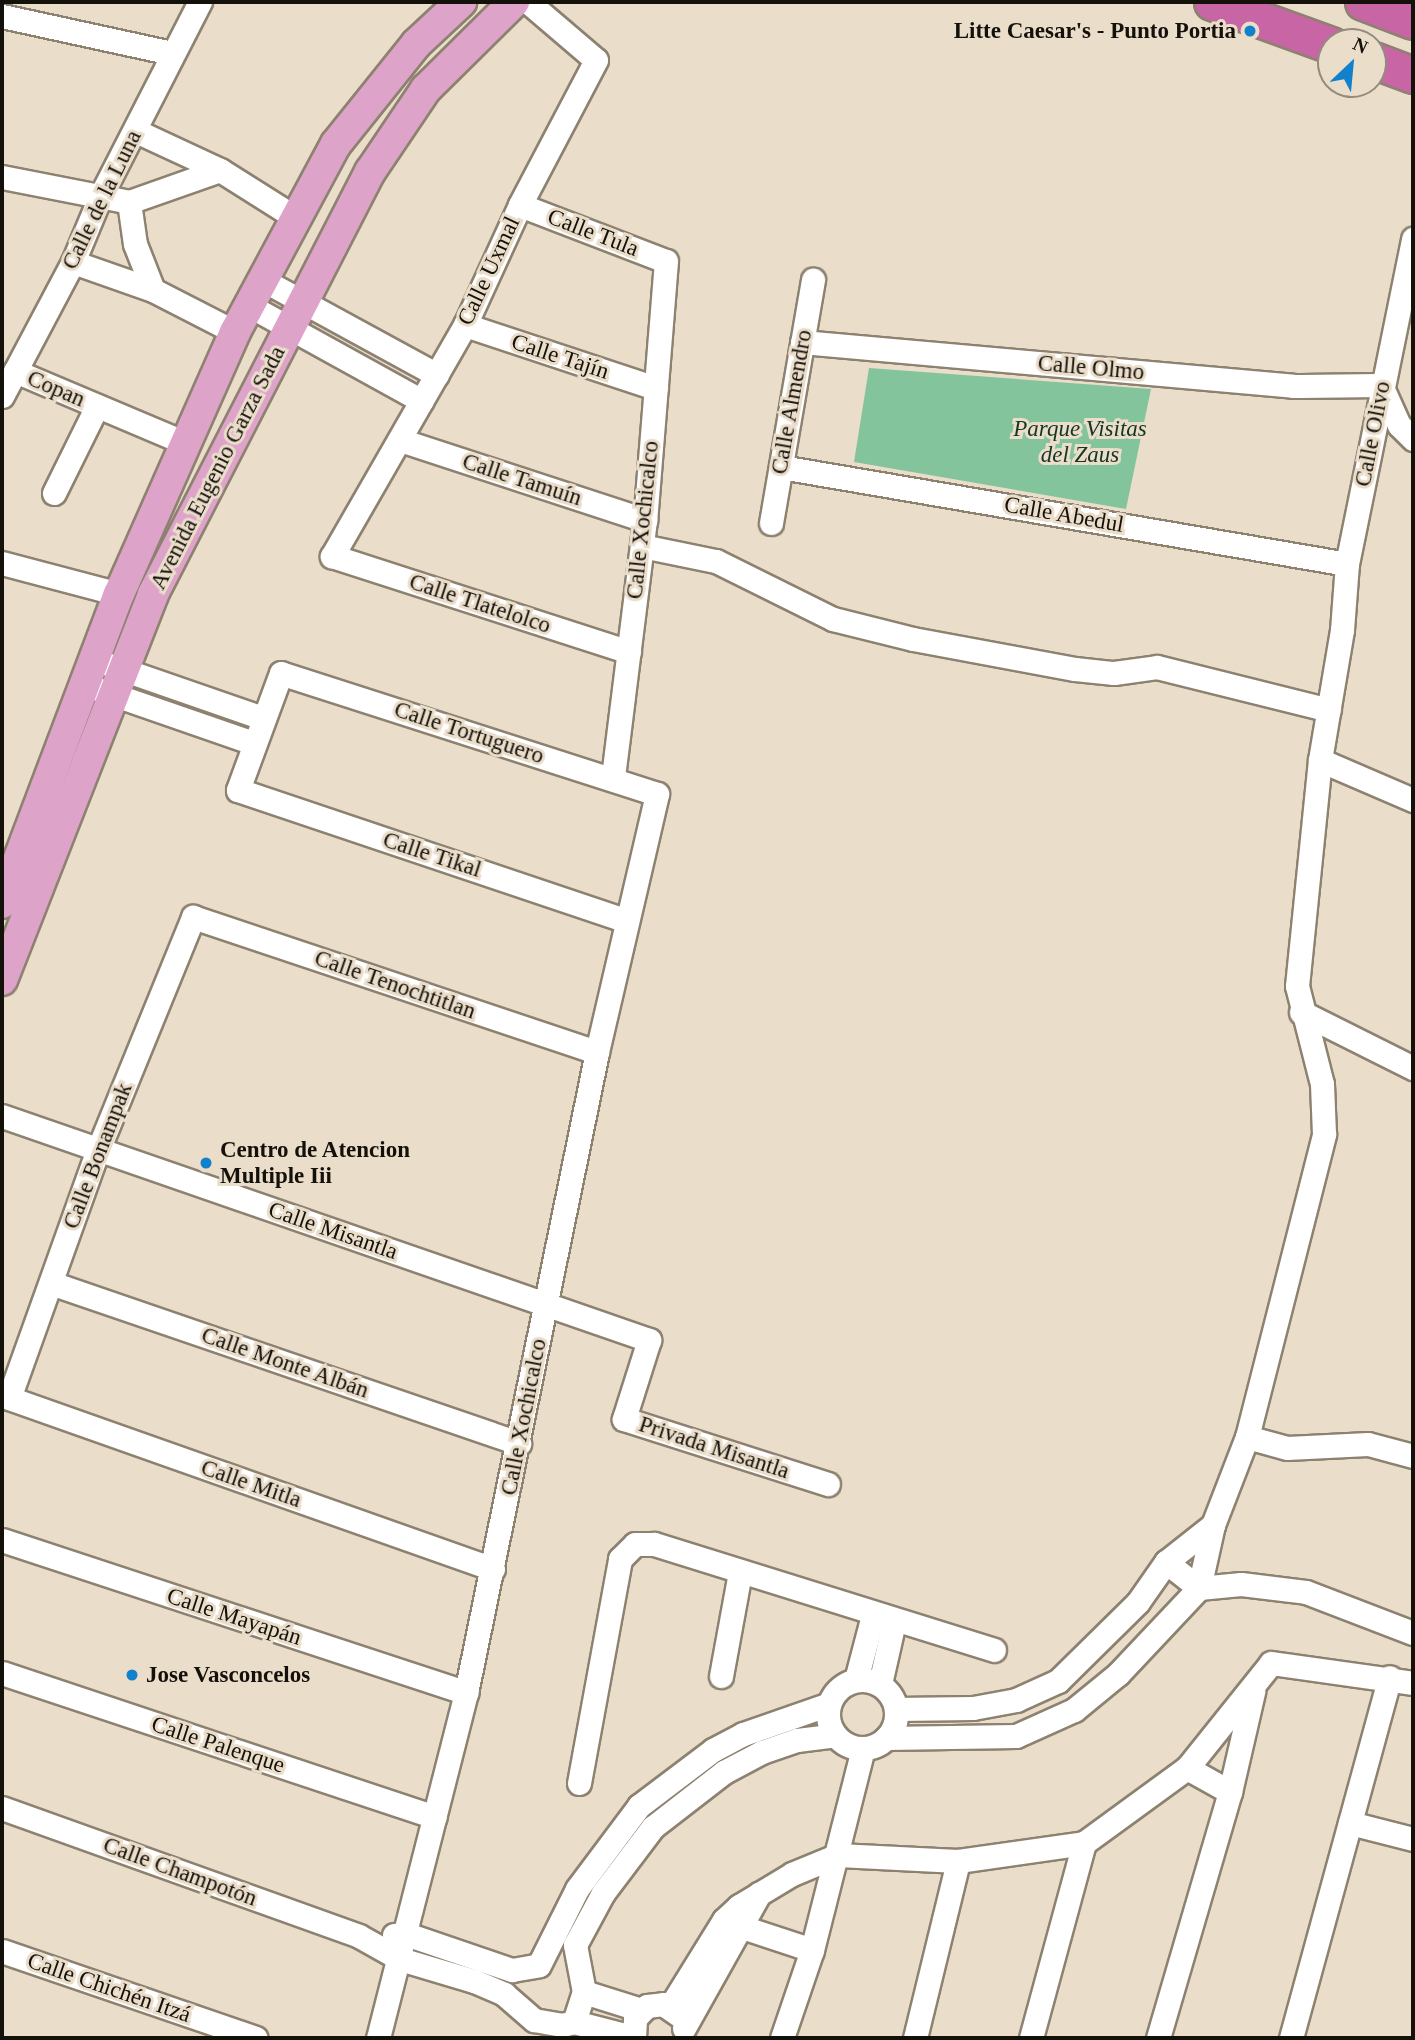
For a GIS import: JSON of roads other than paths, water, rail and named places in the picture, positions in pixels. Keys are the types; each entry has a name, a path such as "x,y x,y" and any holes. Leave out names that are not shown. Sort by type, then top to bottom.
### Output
{"highway":[{"path":"1212,2 1317,40"},
{"path":"1363,2 1413,21"},
{"path":"1387,65 1413,75"}],"main road":[{"name":"Avenida Eugenio Garza Sada","path":"2,980 102,676 119,594 183,442 235,332 337,145 376,90 461,2"},
{"name":"Avenida Eugenio Garza Sada","path":"2,903 102,676 153,594 370,172 426,89 514,2"}],"street":[{"name":"Calle de la Luna","path":"2,396 73,261 100,197 200,2"},
{"name":"Calle Uxmal","path":"332,556 465,325 520,205 596,60 528,2"},
{"path":"9,12 172,53"},
{"path":"136,131 220,170 296,218"},
{"path":"2,177 129,202 220,170"},
{"path":"129,202 135,244 153,290"},
{"name":"Calle Tula","path":"520,205 666,261"},
{"name":"Calle Olivo","path":"1199,1588 1213,1525 1247,1437 1324,1134 1322,1084 1301,1012 1297,986 1320,760 1342,630 1348,564 1381,385 1404,342 1413,239"},
{"path":"73,261 153,290 235,332"},
{"name":"Calle Xochicalco","path":"613,778 645,520 666,261"},
{"name":"Calle Almendro","path":"771,523 813,280"},
{"path":"256,293 296,316 422,401"},
{"path":"296,316 437,375"},
{"name":"Calle Tajín","path":"465,325 656,388"},
{"name":"Calle Olmo","path":"802,342 1293,386 1381,385"},
{"name":"Copan","path":"15,372 183,442"},
{"path":"1381,385 1399,425 1413,439"},
{"path":"54,493 97,406"},
{"name":"Calle Tamuín","path":"400,440 645,520"},
{"name":"Calle Abedul","path":"781,467 1348,564"},
{"path":"642,546 716,561 833,619 913,639 1075,669 1114,673 1157,667 1329,710"},
{"name":"Calle Tlatelolco","path":"332,556 629,652"},
{"path":"2,563 119,594"},
{"name":"Calle Tortuguero","path":"263,718 281,673 657,794"},
{"path":"102,676 263,718 253,743 102,676"},
{"name":"Calle Tikal","path":"253,743 238,790 627,921"},
{"path":"1320,760 1413,800"},
{"name":"Calle Xochicalco","path":"378,2038 467,1693 597,1052 657,794"},
{"name":"Calle Tenochtitlan","path":"192,917 597,1052"},
{"name":"Calle Bonampak","path":"9,1398 98,1150 192,917"},
{"path":"1301,1012 1413,1068"},
{"name":"Calle Misantla","path":"2,1116 546,1304"},
{"name":"Calle Monte Albán","path":"51,1283 519,1443"},
{"name":"Privada Misantla","path":"546,1304 649,1340 624,1419 828,1484"},
{"name":"Calle Mitla","path":"9,1398 493,1569"},
{"path":"1247,1437 1287,1448 1368,1444 1413,1457"},
{"path":"896,1710 973,1708 1016,1700 1058,1681 1119,1622 1166,1562 1213,1525"},
{"name":"Calle Mayapán","path":"2,1540 467,1693"},
{"path":"579,1783 620,1559 635,1544 654,1544 884,1619 995,1650"},
{"path":"1166,1562 1199,1588"},
{"path":"721,1676 740,1572"},
{"path":"574,2022 584,1986 574,1958 575,1945 603,1893 653,1827 724,1773 762,1752 797,1740 835,1735 863,1748 886,1738 1016,1736 1074,1710 1118,1674 1199,1588 1241,1584 1306,1592 1413,1633"},
{"path":"884,1619 880,1684 896,1710"},
{"path":"835,1735 830,1725 829,1704 835,1692 856,1680 884,1619"},
{"path":"670,2007 759,1894 838,1855 958,1861 1084,1843 1187,1768 1271,1662 1280,1660 1390,1676 1413,1683"},
{"name":"Calle Palenque","path":"2,1673 435,1817"},
{"path":"1291,2038 1390,1676"},
{"path":"856,1680 880,1684"},
{"path":"1158,2038 1230,1793 1254,1685"},
{"path":"519,2006 534,1967 576,1889 639,1806 686,1767 723,1744 829,1704"},
{"path":"886,1738 896,1710"},
{"path":"782,2038 812,1950 863,1748"},
{"path":"1187,1768 1230,1793"},
{"name":"Calle Champotón","path":"2,1808 359,1936"},
{"path":"1350,1823 1413,1839"},
{"path":"1031,2038 1084,1843"},
{"path":"915,2038 958,1861"},
{"path":"734,1924 812,1950"},
{"path":"683,2033 734,1924"},
{"path":"359,1936 406,1934 512,1970 534,1967 569,1970 584,1986 641,2010"},
{"path":"359,1936 400,1959 474,1981 519,2006 534,2020 574,2022 633,2038 635,2018 641,2010 655,2004 670,2007"},
{"name":"Calle Chichén Itzá","path":"2,1951 256,2038"},
{"path":"670,2007 683,2033"}],"place":[{"name":"Litte Caesar's - Punto Portia","path":"1250,31"},
{"name":"Centro de Atencion Multiple Iii","path":"206,1163"},
{"name":"Jose Vasconcelos","path":"132,1675"}],"park label":[{"name":"Parque Visitas del Zaus","path":"1080,442"}]}
